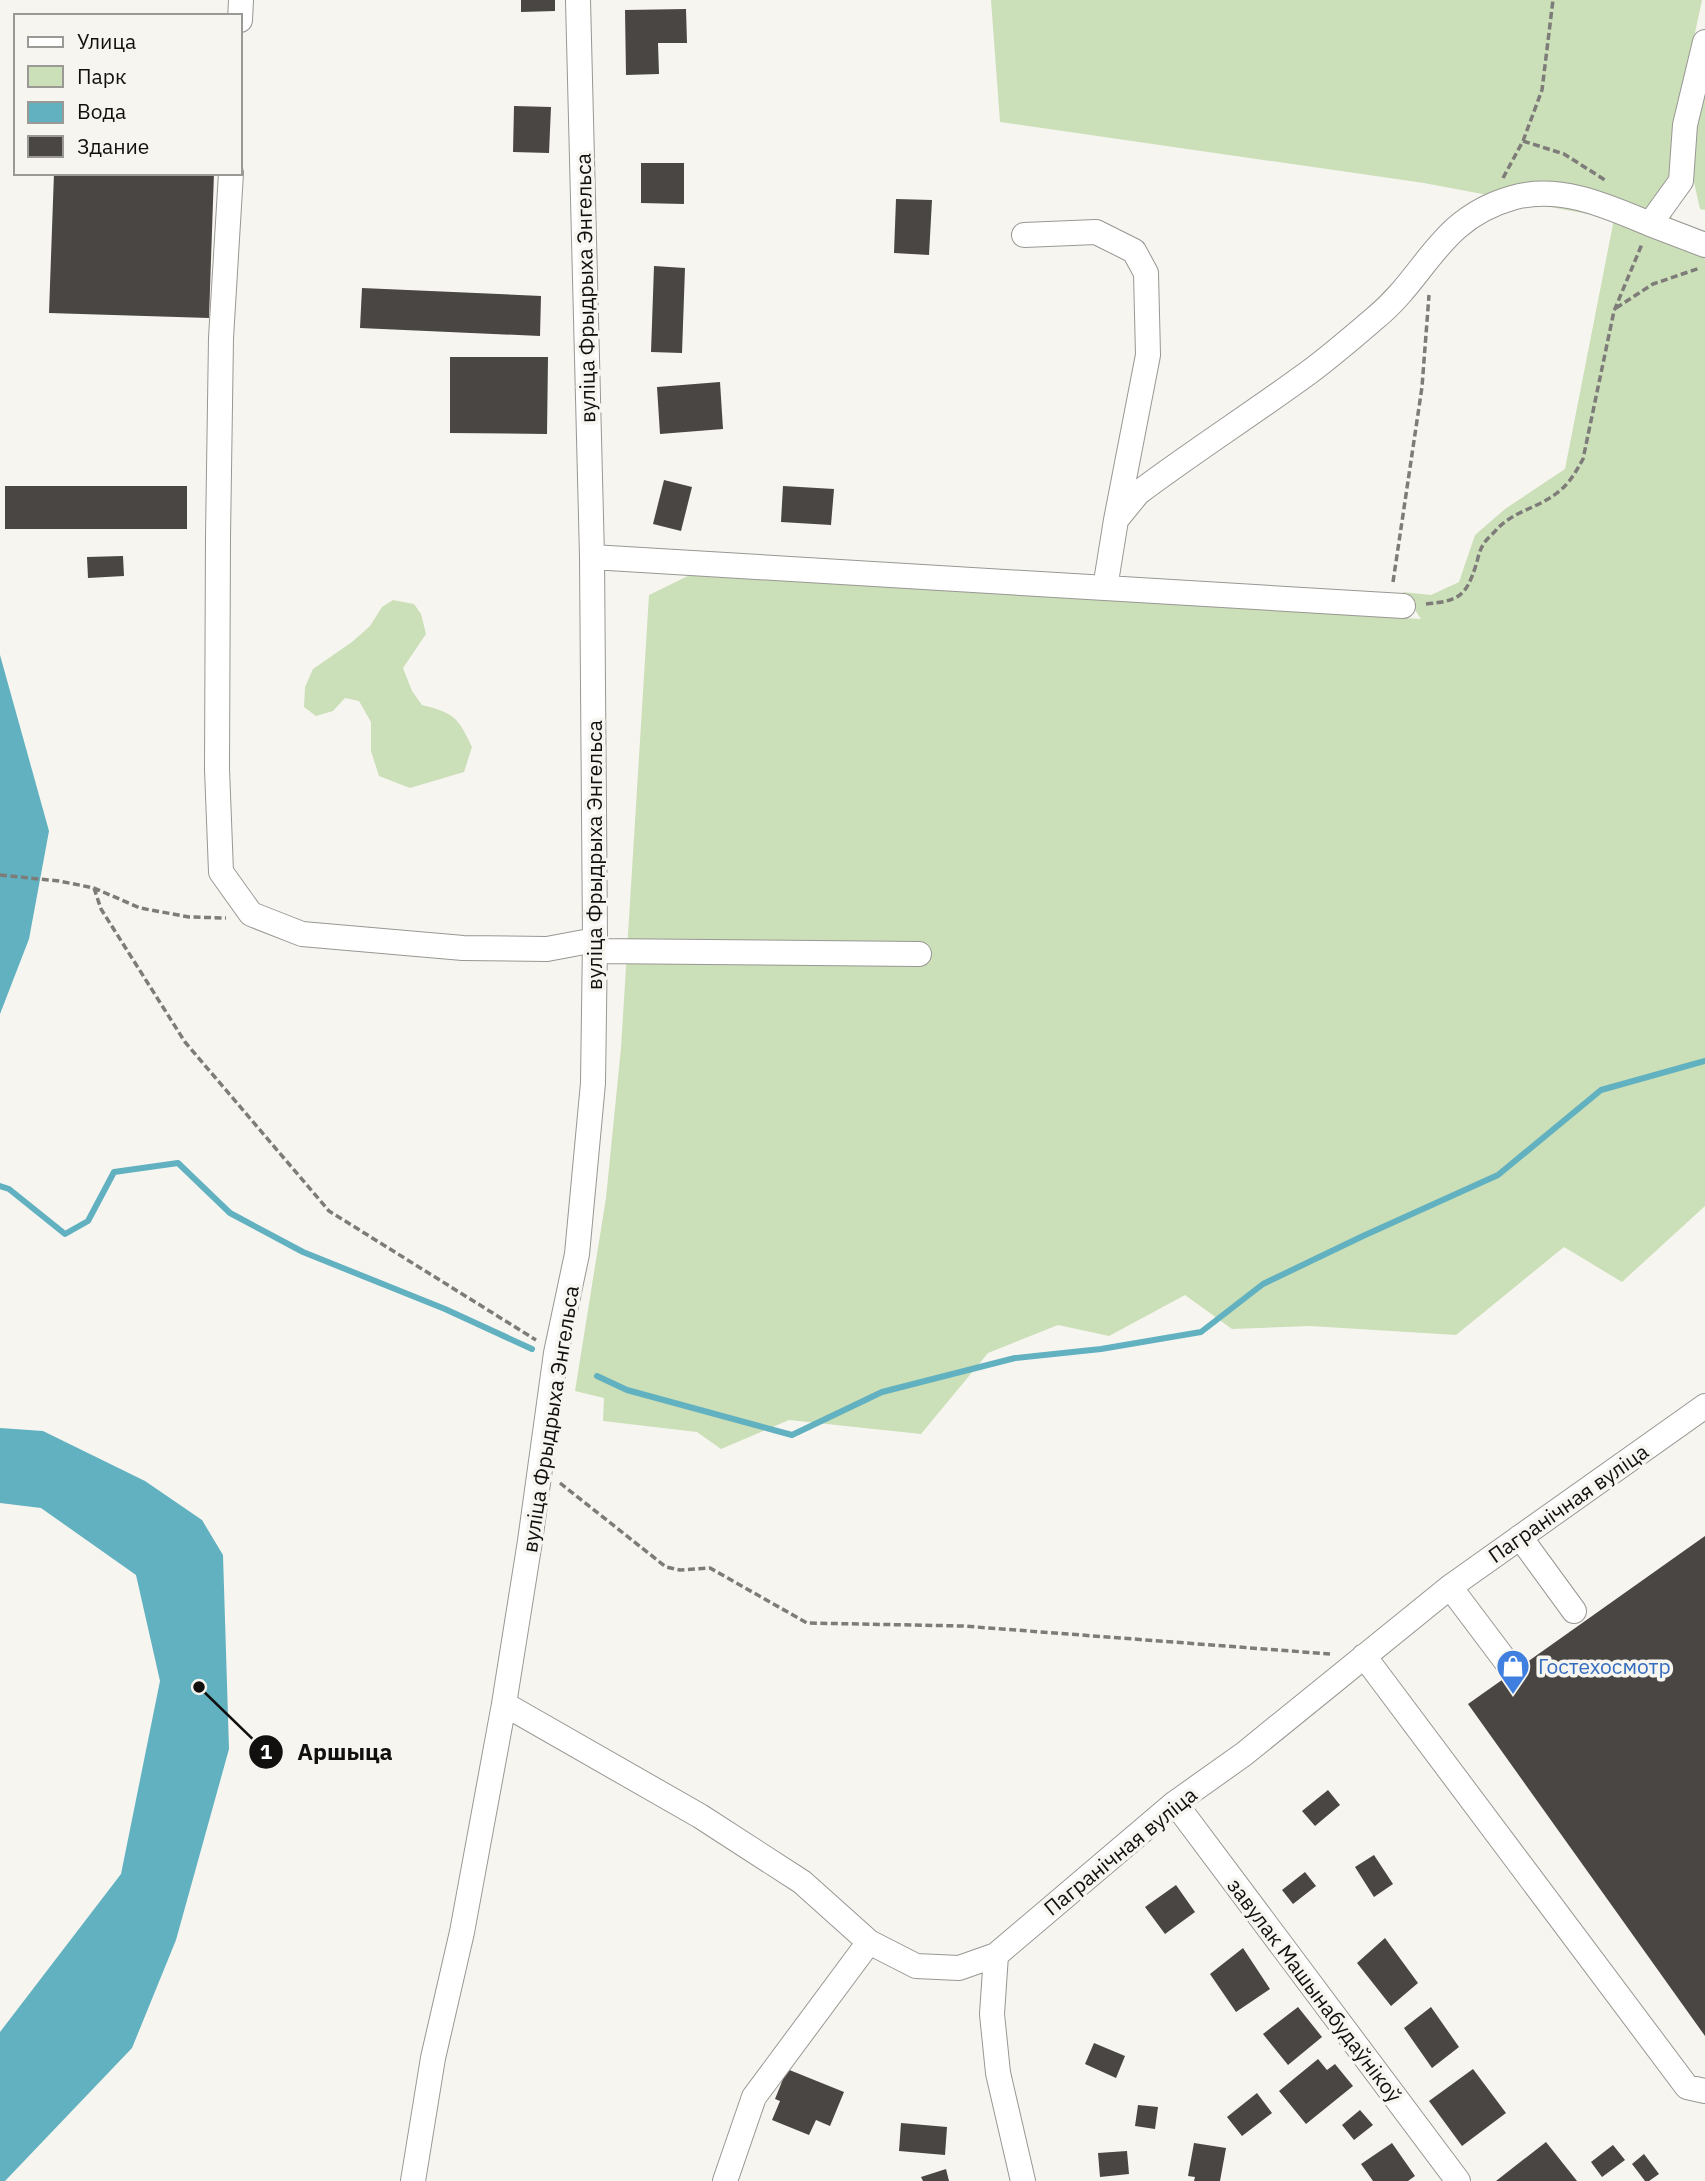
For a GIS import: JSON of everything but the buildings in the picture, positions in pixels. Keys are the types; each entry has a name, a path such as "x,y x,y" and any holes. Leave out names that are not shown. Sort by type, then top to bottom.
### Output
{"street":[{"name":"вуліца Фрыдрыха Энгельса","path":"413,2181 433,2059 462,1932 504,1704 556,1353 577,1254 593,1083 595,946 592,556 578,0"},
{"path":"1650,224 1681,181 1685,125 1705,42"},
{"path":"231,175 221,338 217,769 221,872 251,914 302,934 463,948 547,949 595,946 919,954"},
{"path":"1116,520 1138,493 1310,372 1378,316 1449,232 1488,207 1513,198 1541,193 1592,200 1705,245"},
{"path":"1024,235 1096,232 1134,251 1146,274 1148,355 1105,588"},
{"path":"592,556 1397,606"},
{"name":"Пагранічная вуліца","path":"504,1704 700,1816 802,1882 869,1942 916,1966 959,1968 996,1955 1175,1803 1244,1754 1450,1587 1705,1406"},
{"path":"1520,1537 1574,1611"},
{"path":"1450,1587 1514,1672"},
{"path":"1364,1656 1687,2087 1705,2091"},
{"name":"завулак Машынабудаўнікоў","path":"1175,1803 1454,2180"},
{"path":"725,2181 754,2097 869,1942"},
{"path":"996,1955 992,2014 998,2073 1023,2181"}],"path":[{"path":"1488,207 1523,141 1542,90 1553,0"},
{"path":"1430,286 1422,387 1397,606 1456,599 1463,594 1471,579 1482,546 1505,521 1555,495 1568,484 1583,459 1614,311 1650,224"},
{"path":"1614,311 1653,284 1705,265"},
{"path":"0,875 59,881 94,888 139,908 189,917 235,919 251,914"},
{"path":"94,888 101,909 185,1042 329,1211 556,1353"},
{"path":"539,1467 666,1567 680,1570 710,1568 807,1623 963,1626 1364,1656"}],"green space":[{"path":"991,0 1702,0 1676,122 1671,232 1705,238 1705,1206 1622,1282 1564,1247 1456,1335 1310,1326 1232,1329 1185,1295 1109,1336 1058,1325 988,1353 921,1434 789,1420 721,1449 697,1432 603,1421 604,1398 575,1391 606,1198 621,1048 649,595 692,574 1421,619 1403,592 1431,595 1459,582 1475,535 1505,509 1565,469 1614,219 1424,183 1000,122"},
{"path":"1705,77 1705,210 1700,209 1692,173 1694,120"},
{"path":"393,600 414,604 421,614 426,634 403,668 412,691 422,705 454,718 472,747 464,772 410,788 379,776 371,751 371,722 359,701 345,698 333,711 316,716 304,707 305,687 313,669 352,642 370,626 382,607"}],"water":[{"path":"0,655 49,831 29,939 0,1014"},
{"path":"0,1428 43,1431 145,1481 202,1520 223,1555 229,1749 176,1940 132,2048 5,2181 0,2181 0,2032 121,1874 160,1681 136,1575 41,1508 0,1503"}],"waterway":[{"path":"597,1376 627,1390 792,1435 882,1392 1015,1358 1101,1349 1201,1332 1263,1284 1498,1175 1601,1090 1705,1061"},
{"path":"0,1186 9,1189 65,1234 88,1221 114,1172 178,1163 230,1213 303,1252 445,1309 532,1349"}],"place":[{"name":"Аршыца","path":"199,1687"},
{"name":"Гостехосмотр","path":"1513,1696"}]}
